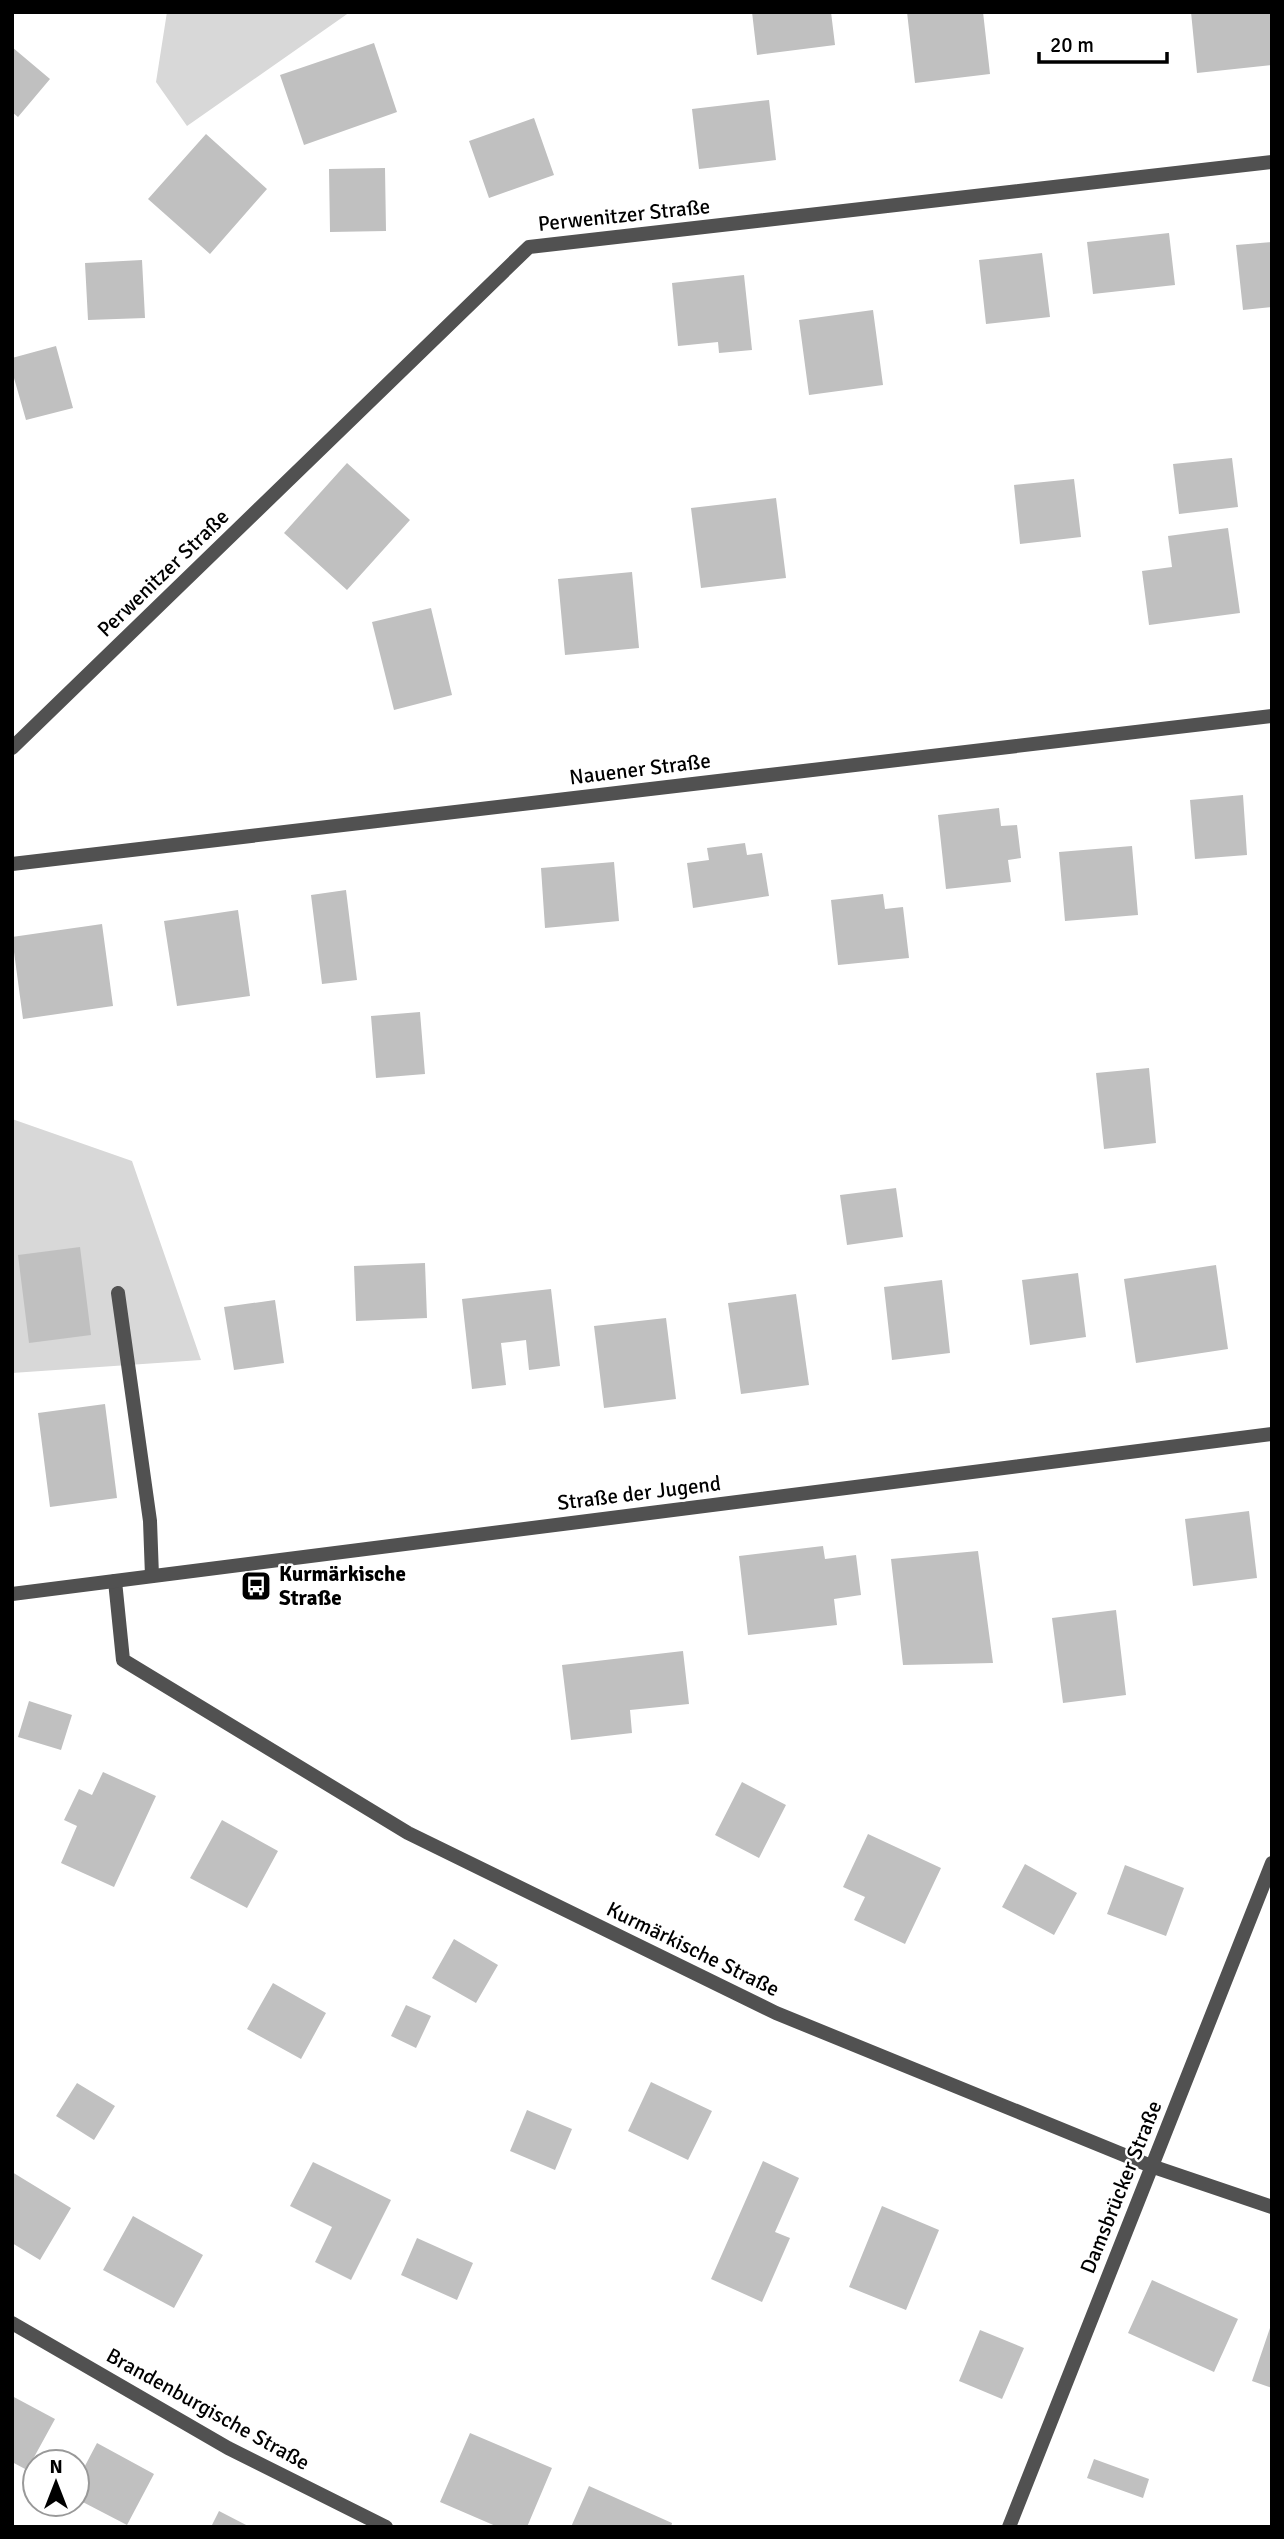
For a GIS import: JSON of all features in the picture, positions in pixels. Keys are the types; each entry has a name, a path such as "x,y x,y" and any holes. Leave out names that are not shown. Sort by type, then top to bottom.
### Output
{"street":[{"name":"Perwenitzer Straße","path":"12,748 529,247 1272,162"},
{"name":"Nauener Straße","path":"12,864 1272,716"},
{"path":"118,1293 150,1521 152,1576"},
{"name":"Straße der Jugend","path":"12,1594 1272,1434"},
{"name":"Kurmärkische Straße","path":"115,1581 123,1660 408,1833 776,2013 1151,2166 1272,2207"},
{"name":"Damsbrücker Straße","path":"1009,2527 1272,1863"},
{"name":"Brandenburgische Straße","path":"12,2323 228,2448 386,2527"}],"shaded area":[{"path":"167,12 350,12 187,126 156,82"},
{"path":"12,1119 132,1161 201,1360 12,1373"}],"building":[{"path":"752,12 831,12 835,45 757,55"},
{"path":"907,12 983,12 990,74 915,83"},
{"path":"1191,12 1272,12 1272,65 1197,73"},
{"path":"374,43 397,112 304,145 280,75"},
{"path":"12,47 50,79 18,117 12,112"},
{"path":"769,100 776,160 699,169 692,109"},
{"path":"534,118 554,175 489,198 469,141"},
{"path":"206,134 267,189 210,254 148,199"},
{"path":"385,168 386,231 330,232 329,169"},
{"path":"1169,233 1175,285 1093,294 1087,242"},
{"path":"1272,242 1272,307 1243,310 1236,245"},
{"path":"1042,253 1050,317 986,324 979,260"},
{"path":"142,260 145,318 88,320 85,263"},
{"path":"744,275 752,350 719,353 718,342 678,346 672,283"},
{"path":"873,310 883,385 809,395 799,320"},
{"path":"56,346 73,408 26,420 12,371 12,358"},
{"path":"1232,458 1238,507 1179,514 1173,464"},
{"path":"347,463 410,520 347,590 284,533"},
{"path":"1074,479 1081,537 1020,544 1014,485"},
{"path":"776,498 786,578 701,588 691,508"},
{"path":"1228,528 1240,613 1149,625 1142,571 1172,567 1168,536"},
{"path":"632,572 639,648 565,655 558,579"},
{"path":"431,608 452,695 394,710 372,622"},
{"path":"1243,795 1247,855 1195,859 1190,800"},
{"path":"999,808 1001,826 1017,825 1021,858 1008,860 1011,882 946,889 938,815"},
{"path":"745,843 747,855 762,853 769,896 693,908 687,863 709,860 707,848"},
{"path":"1132,846 1138,915 1065,921 1059,852"},
{"path":"614,862 619,921 545,928 541,868"},
{"path":"346,890 357,980 322,984 311,895"},
{"path":"883,894 885,909 903,907 909,958 838,965 831,900"},
{"path":"238,910 250,996 177,1006 164,921"},
{"path":"102,924 113,1006 23,1019 12,937"},
{"path":"420,1012 425,1074 376,1078 371,1016"},
{"path":"1149,1068 1156,1143 1104,1149 1096,1073"},
{"path":"896,1188 903,1237 847,1245 840,1195"},
{"path":"80,1247 91,1335 29,1343 18,1255"},
{"path":"425,1263 427,1318 356,1321 354,1266"},
{"path":"1216,1265 1228,1349 1136,1363 1124,1279"},
{"path":"1078,1273 1086,1337 1030,1345 1022,1280"},
{"path":"942,1280 950,1353 892,1360 884,1287"},
{"path":"551,1289 560,1366 529,1370 526,1340 501,1343 506,1385 472,1389 462,1299"},
{"path":"796,1294 809,1385 741,1394 728,1303"},
{"path":"275,1300 284,1363 234,1370 224,1307"},
{"path":"666,1318 676,1399 604,1408 594,1326"},
{"path":"105,1404 117,1498 50,1507 38,1413"},
{"path":"1249,1511 1257,1578 1193,1586 1185,1519"},
{"path":"823,1546 825,1559 856,1555 861,1595 834,1599 837,1625 748,1635 739,1556"},
{"path":"978,1551 993,1663 903,1665 891,1559"},
{"path":"1116,1610 1126,1695 1063,1703 1052,1618"},
{"path":"683,1651 689,1704 630,1710 632,1733 571,1740 562,1665"},
{"path":"29,1701 72,1715 61,1750 18,1737"},
{"path":"103,1772 156,1796 114,1887 61,1863 77,1826 64,1820 79,1789 92,1795"},
{"path":"742,1782 786,1805 759,1858 715,1835"},
{"path":"222,1820 278,1851 247,1908 190,1878"},
{"path":"868,1834 941,1868 905,1944 854,1920 865,1897 843,1887"},
{"path":"1025,1864 1077,1893 1054,1935 1002,1907"},
{"path":"1125,1865 1184,1888 1166,1936 1107,1914"},
{"path":"454,1939 498,1965 476,2003 432,1978"},
{"path":"273,1983 326,2013 301,2059 247,2029"},
{"path":"406,2005 431,2016 416,2048 391,2036"},
{"path":"651,2082 712,2111 688,2160 628,2131"},
{"path":"77,2083 115,2106 94,2140 56,2116"},
{"path":"527,2110 572,2129 555,2170 510,2151"},
{"path":"763,2161 799,2178 775,2232 790,2238 762,2302 711,2279"},
{"path":"313,2162 391,2200 351,2280 315,2262 332,2227 290,2206"},
{"path":"12,2172 71,2208 40,2260 12,2243"},
{"path":"882,2206 939,2230 906,2310 849,2287"},
{"path":"133,2216 203,2255 174,2308 103,2270"},
{"path":"417,2238 473,2263 457,2300 401,2275"},
{"path":"1152,2280 1238,2319 1214,2372 1128,2333"},
{"path":"1272,2325 1272,2388 1252,2381"},
{"path":"980,2330 1024,2348 1002,2399 959,2381"},
{"path":"12,2396 55,2419 39,2448 21,2448 21,2467 12,2462"},
{"path":"470,2433 552,2468 527,2527 498,2527 440,2502"},
{"path":"97,2443 154,2474 127,2525 91,2506 91,2454"},
{"path":"1094,2459 1149,2479 1143,2498 1087,2478"},
{"path":"589,2486 672,2523 671,2527 571,2527"},
{"path":"219,2511 250,2527 211,2527"}],"place":[{"name":"Kurmärkische Straße","path":"256,1586"}]}
